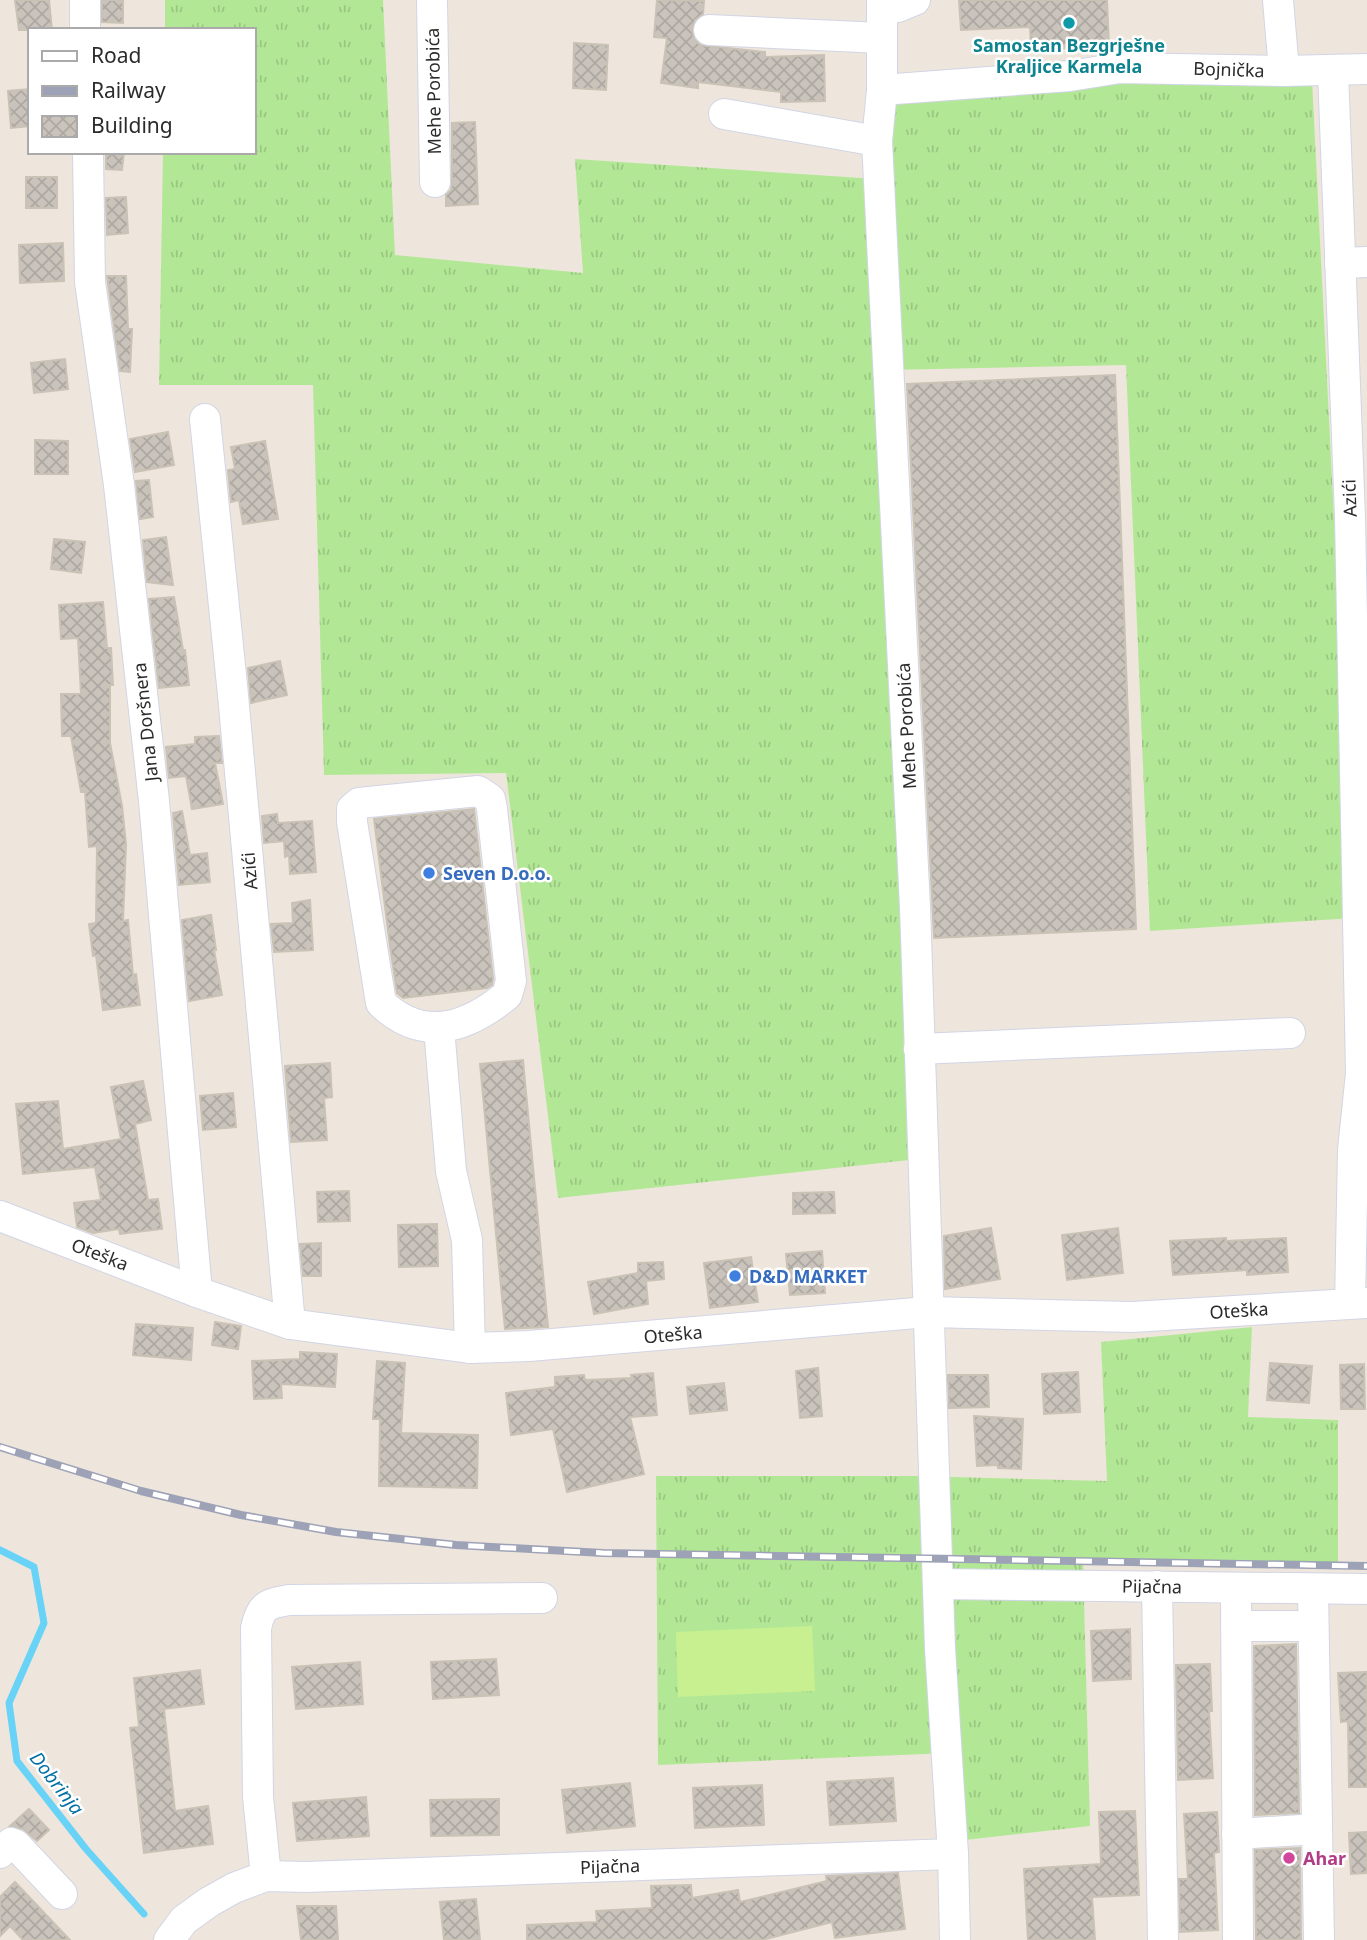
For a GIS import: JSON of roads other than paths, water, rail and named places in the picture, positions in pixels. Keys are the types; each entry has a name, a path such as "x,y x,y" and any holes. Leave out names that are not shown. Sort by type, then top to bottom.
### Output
{"street":[{"path":"85,0 85,28"},
{"name":"Mehe Porobića","path":"432,0 435,182"},
{"path":"882,4 898,7 915,0"},
{"path":"1284,0 1278,0 1284,71"},
{"name":"Mehe Porobića","path":"882,4 882,90 877,141 915,907 928,1312"},
{"path":"709,30 882,38"},
{"name":"Bojnička","path":"882,90 1070,76 1121,68 1284,71 1367,69"},
{"name":"Azići","path":"1334,71 1354,262 1359,516 1361,1073 1353,1150 1358,1303"},
{"path":"724,114 877,141"},
{"name":"Jana Doršnera","path":"88,154 90,282 119,485 154,801 197,1292"},
{"name":"Azići","path":"205,419 290,1324"},
{"path":"478,791 490,799 492,809 511,981 508,995 499,1002 467,1022 439,1028 419,1026 391,1012 381,1003 352,809 359,803 478,791"},
{"path":"439,1028 451,1171 467,1240 470,1348"},
{"path":"919,1049 1290,1034"},
{"name":"Oteška","path":"0,1216 197,1292 290,1324 470,1348 510,1348 928,1312 1132,1317 1358,1303"},
{"path":"928,1312 955,1940"},
{"name":"Pijačna","path":"938,1584 1367,1589"},
{"path":"1157,1586 1163,1940"},
{"path":"1236,1588 1238,1940"},
{"path":"1312,1589 1319,1940"},
{"path":"266,1876 258,1797 256,1628 260,1613 270,1604 289,1600 541,1598"},
{"path":"1236,1626 1313,1626"},
{"path":"1237,1834 1317,1829"},
{"path":"0,1853 11,1843 16,1844 61,1894"},
{"name":"Pijačna","path":"169,1940 184,1920 209,1902 266,1876 306,1877 953,1854"}],"waterway":[{"name":"Dobrinja","path":"0,1550 34,1567 44,1623 9,1703 17,1761 86,1849 144,1914"}],"railway":[{"path":"0,1447 141,1491 241,1515 336,1532 456,1545 603,1553 1367,1566"}],"place":[{"name":"Samostan Bezgrješne Kraljice Karmela","path":"1069,23"},
{"name":"Seven D.o.o.","path":"429,873"},
{"name":"D&D MARKET","path":"735,1276"},
{"name":"Ahar","path":"1289,1858"}]}
